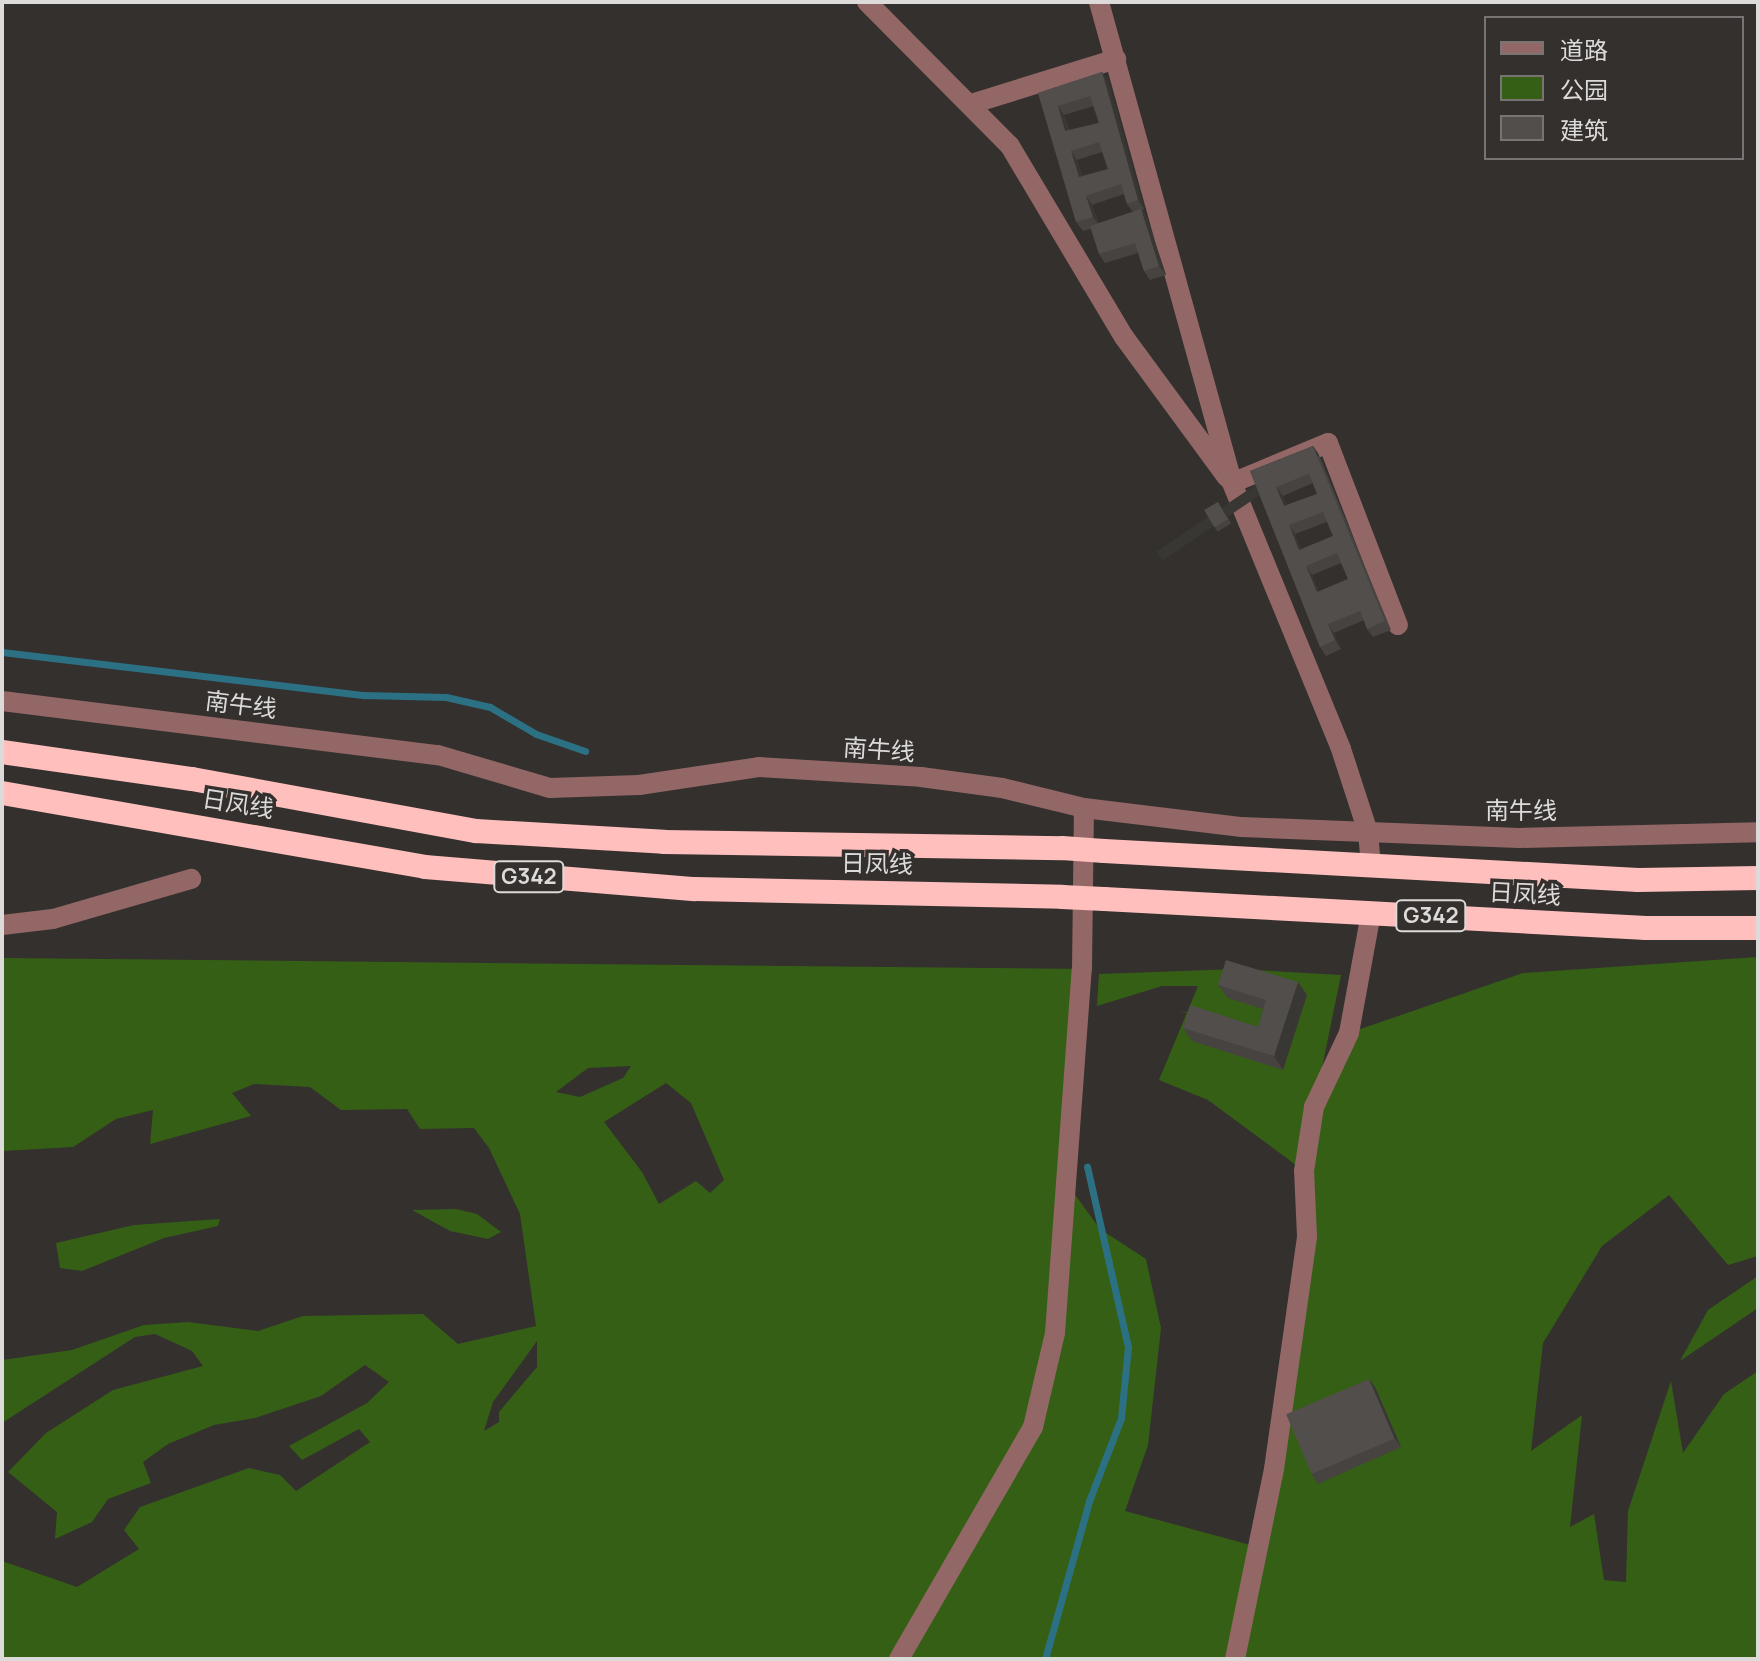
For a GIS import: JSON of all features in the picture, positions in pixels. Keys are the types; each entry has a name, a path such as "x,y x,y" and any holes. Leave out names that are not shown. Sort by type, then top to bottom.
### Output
{"highway":[{"name":"日凤线","path":"2,752 192,779 476,831 664,842 1062,848 1638,880 1758,878"},
{"name":"日凤线","path":"2,793 441,868 695,889 1062,897 1758,928"}],"street":[{"path":"867,2 1010,146 1124,337 1232,483"},
{"path":"1099,2 1232,483 1341,749 1368,832 1371,867"},
{"path":"971,104 1116,59"},
{"path":"1232,483 1328,443 1398,625"},
{"name":"南牛线","path":"2,701 438,755 550,788 639,785 759,767 921,777 1002,788 1084,808 1242,827 1519,838 1758,832"},
{"path":"899,1659 1033,1427 1055,1333 1082,969 1084,808"},
{"path":"2,925 53,919 191,879"},
{"path":"1235,1659 1274,1469 1307,1236 1304,1171 1314,1107 1349,1033 1371,913"}],"green space":[{"path":"1758,957 1758,1256 1728,1265 1669,1195 1602,1246 1543,1343 1531,1451 1582,1415 1570,1527 1594,1514 1604,1580 1626,1582 1628,1511 1671,1381 1683,1453 1724,1394 1758,1371 1758,1659 2,1659 2,1561 77,1587 139,1549 124,1530 140,1507 249,1468 280,1475 296,1491 370,1442 359,1429 302,1460 289,1446 367,1403 389,1382 365,1365 321,1396 255,1418 214,1425 168,1444 143,1462 151,1483 108,1499 92,1522 55,1539 57,1512 8,1472 46,1433 113,1390 203,1366 192,1351 155,1334 135,1337 2,1423 2,1360 72,1350 144,1325 188,1322 258,1331 303,1316 423,1314 458,1344 536,1326 520,1214 489,1148 474,1128 420,1129 407,1109 341,1110 310,1087 254,1084 232,1093 251,1116 150,1144 153,1110 116,1119 73,1147 2,1151 2,958 1082,969 1068,1185 1100,1229 1146,1259 1161,1328 1148,1445 1125,1511 1258,1547 1274,1469 1304,1171 1208,1100 1159,1080 1198,986 1162,986 1097,1006 1099,974 1237,969 1341,975 1315,1102 1349,1033 1523,973","holes":["631,1066 623,1078 580,1097 556,1092 588,1068","666,1083 691,1103 724,1180 710,1193 696,1181 659,1204 642,1172 604,1122","537,1341 537,1367 499,1412 499,1422 484,1431 493,1402"]},
{"path":"456,1209 477,1214 501,1232 488,1239 450,1231 412,1210"},
{"path":"220,1219 218,1226 164,1238 82,1271 60,1268 56,1243 134,1225"},
{"path":"1758,1276 1758,1308 1680,1361 1708,1310"}],"building":[{"path":"1102,72 1138,200 1127,204 1121,184 1086,196 1093,217 1076,222 1038,93","holes":["1090,96 1099,123 1065,131 1058,106","1099,142 1108,169 1079,177 1071,151"]},
{"path":"1141,209 1159,266 1144,271 1135,243 1099,254 1090,226"},
{"path":"1313,446 1385,621 1367,629 1360,611 1328,624 1335,640 1320,647 1250,471","holes":["1309,474 1317,494 1284,506 1276,487","1323,512 1333,536 1299,550 1289,525","1337,553 1348,579 1317,592 1306,566"]},
{"path":"1218,502 1228,519 1214,527 1204,510"},
{"path":"1226,960 1298,982 1274,1056 1183,1028 1190,1005 1258,1027 1266,1000 1218,985"},
{"path":"1369,1379 1394,1439 1312,1474 1286,1414"}],"waterway":[{"path":"2,652 364,695 446,697 490,707 536,734 585,751"},
{"path":"1045,1659 1089,1501 1121,1418 1128,1347 1087,1167"}]}
